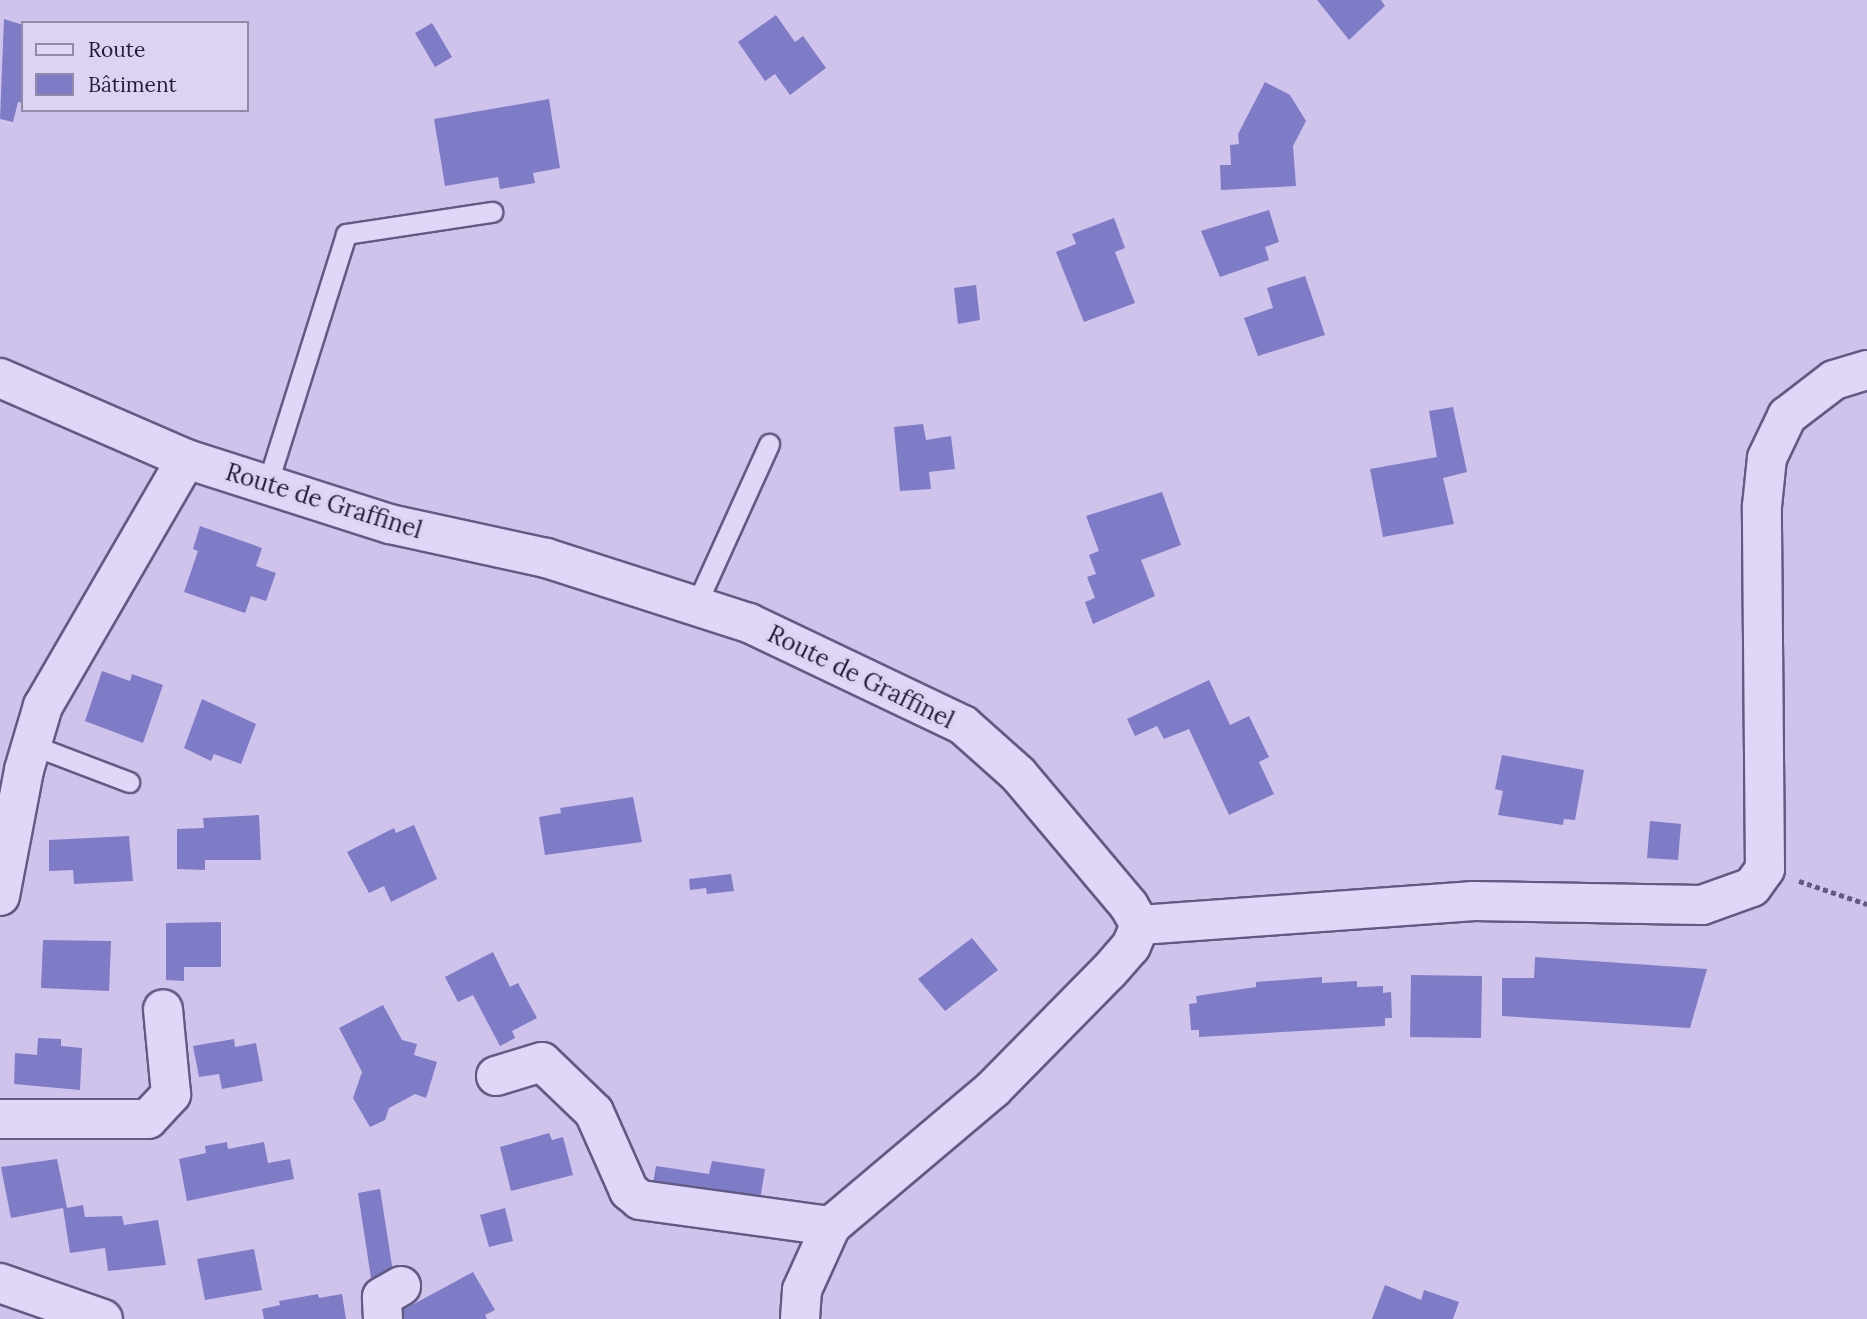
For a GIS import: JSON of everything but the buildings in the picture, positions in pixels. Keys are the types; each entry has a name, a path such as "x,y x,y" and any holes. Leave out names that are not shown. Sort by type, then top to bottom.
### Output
{"street":[{"path":"800,1319 802,1290 831,1226 993,1089 1109,971 1130,946 1140,925 1474,901 1702,905 1752,887 1765,869 1762,506 1767,457 1787,416 1834,380 1867,370"},
{"name":"Route de Graffinel","path":"0,378 186,459 390,524 546,558 749,623 963,725 1018,774 1129,906 1140,925"},
{"path":"0,896 32,745 43,706 186,459"},
{"path":"0,1119 148,1119 171,1094 163,1009"},
{"path":"496,1076 542,1062 594,1112 628,1191 640,1200 831,1226"},
{"path":"0,1283 103,1319"},
{"path":"383,1319 382,1297 401,1286"}],"lane":[{"path":"267,485 346,234 492,212"},
{"path":"696,605 769,444"},
{"path":"32,745 130,782"}],"path":[{"path":"1765,869 1867,904"}]}
